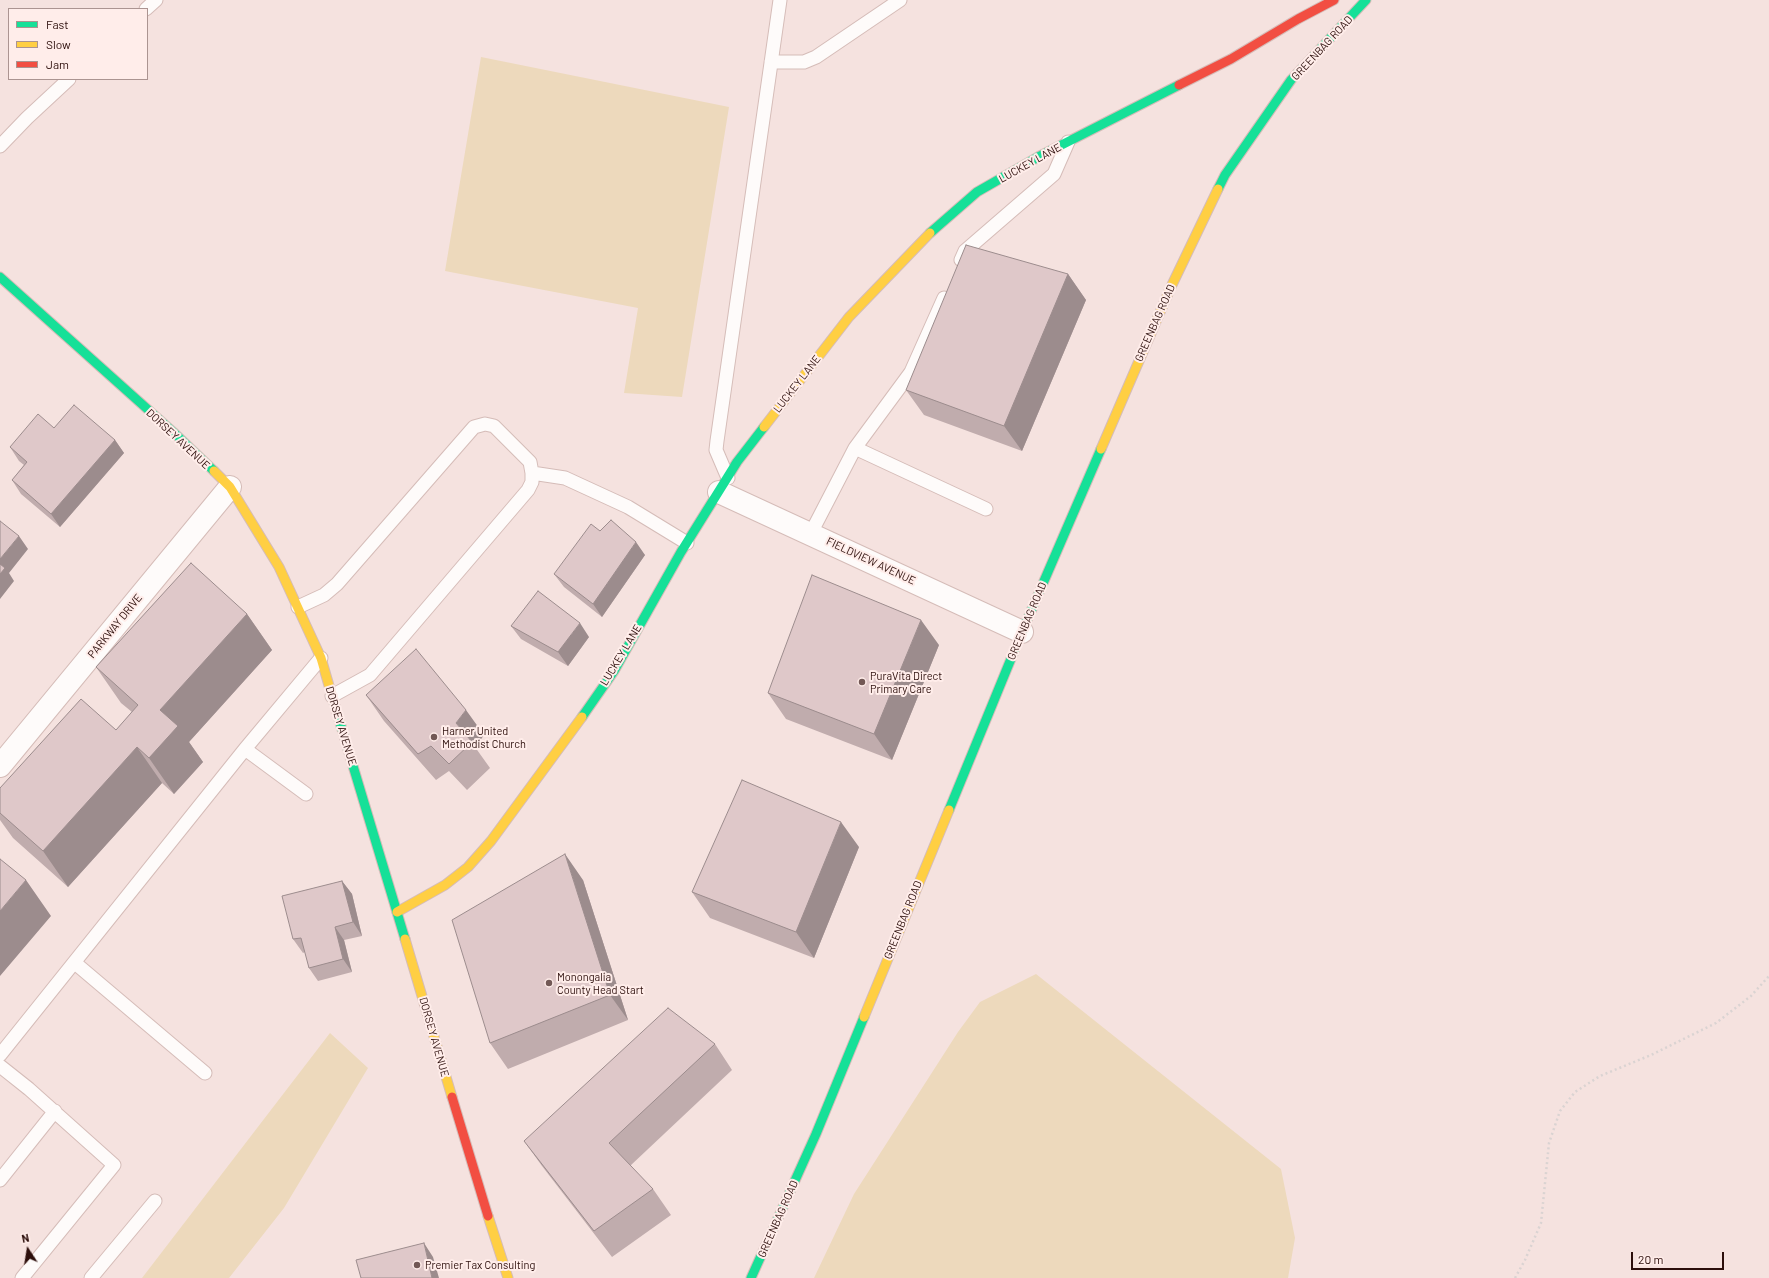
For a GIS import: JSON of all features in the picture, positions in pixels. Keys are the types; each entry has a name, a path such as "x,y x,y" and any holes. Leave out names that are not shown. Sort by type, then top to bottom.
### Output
{"street":[{"name":"LUCKEY LANE","path":"397,912 445,885 468,867 491,840 554,756 614,671 687,543 737,462 849,317 921,240 977,192 1038,157 1231,59 1298,19 1334,0"},
{"name":"GREENBAG ROAD","path":"751,1278 819,1126 1022,632 1170,289 1225,175 1291,80 1366,0"},
{"name":"DORSEY AVENUE","path":"0,277 173,432 230,487 279,567 321,658 464,1138 508,1278"},
{"name":"FIELDVIEW AVENUE","path":"723,485 811,533 1022,632"},
{"name":"PARKWAY DRIVE","path":"0,766 230,487"}],"lane":[{"path":"147,8 156,0"},
{"path":"723,485 716,450 717,441 780,0"},
{"path":"771,62 804,62 816,57 900,0"},
{"path":"0,146 27,118 68,80"},
{"path":"956,272 966,251 1054,174 1068,142"},
{"path":"811,533 855,448 911,372 950,286"},
{"path":"298,607 324,595 337,584 474,428 485,424 494,426 530,462 532,482 528,490 370,674 332,696"},
{"path":"855,448 986,509"},
{"path":"532,473 565,478 628,507 687,543"},
{"path":"0,1055 245,749 321,658"},
{"path":"245,749 306,794"},
{"path":"75,963 205,1073"},
{"path":"0,1066 55,1112 114,1165 22,1278"},
{"path":"0,1180 55,1112"},
{"path":"91,1278 155,1201"}],"path":[{"path":"1515,1278 1525,1260 1541,1223 1549,1144 1560,1111 1576,1092 1600,1076 1651,1055 1716,1024 1751,996 1769,976"}],"shaded area":[{"path":"481,57 729,107 682,397 624,393 638,308 445,271"},
{"path":"1036,974 1281,1169 1295,1238 1288,1278 814,1278 854,1194 958,1032 980,1002"},
{"path":"330,1033 368,1068 284,1208 229,1278 142,1278"}],"building":[{"path":"966,245 1068,274 1004,426 906,390"},
{"path":"74,405 115,440 51,514 12,480 27,462 10,447 38,414 54,428"},
{"path":"611,520 636,542 593,604 554,574 591,524 600,531"},
{"path":"0,521 19,536 0,559"},
{"path":"191,563 247,614 160,710 178,726 149,758 137,747 43,851 0,813 0,788 81,699 116,730 138,705 96,667"},
{"path":"0,564 5,568 0,574"},
{"name":"PuraVita Direct Primary Care","path":"812,575 921,620 874,734 768,693"},
{"path":"538,591 580,623 558,652 511,626"},
{"path":"416,649 466,710 456,723 472,742 449,764 431,746 418,754 366,695"},
{"path":"742,780 841,822 796,932 692,892"},
{"name":"Monongalia County Head Start","path":"565,854 610,995 490,1043 452,920"},
{"path":"0,859 26,880 0,911"},
{"path":"342,881 353,922 335,927 343,959 309,968 301,938 293,939 282,896"},
{"path":"668,1008 715,1044 609,1143 653,1189 594,1231 524,1141"},
{"path":"424,1243 432,1278 361,1278 356,1260"}],"traffic: fast":[{"path":"1218,189 1225,175 1291,80 1366,0"},
{"path":"930,233 977,192 1038,157 1179,85"},
{"path":"0,277 173,432 214,471"},
{"path":"582,717 614,671 681,552 737,462 764,427"},
{"path":"949,810 1022,632 1101,449"},
{"path":"332,696 405,939"},
{"path":"751,1278 816,1134 864,1017"}],"traffic: slow":[{"path":"1101,449 1170,289 1218,189"},
{"path":"764,427 849,317 930,233"},
{"path":"214,471 230,487 279,567 321,658 332,696"},
{"path":"397,912 445,885 468,867 491,841 582,717"},
{"path":"864,1017 949,810"},
{"path":"405,939 452,1097"},
{"path":"488,1216 508,1278"}],"traffic: jam":[{"path":"1179,85 1231,59 1298,19 1334,0"},
{"path":"452,1097 488,1216"}],"place":[{"name":"PuraVita Direct Primary Care","path":"862,682"},
{"name":"Harner United Methodist Church","path":"434,737"},
{"name":"Monongalia County Head Start","path":"549,983"},
{"name":"Premier Tax Consulting","path":"417,1265"}]}
